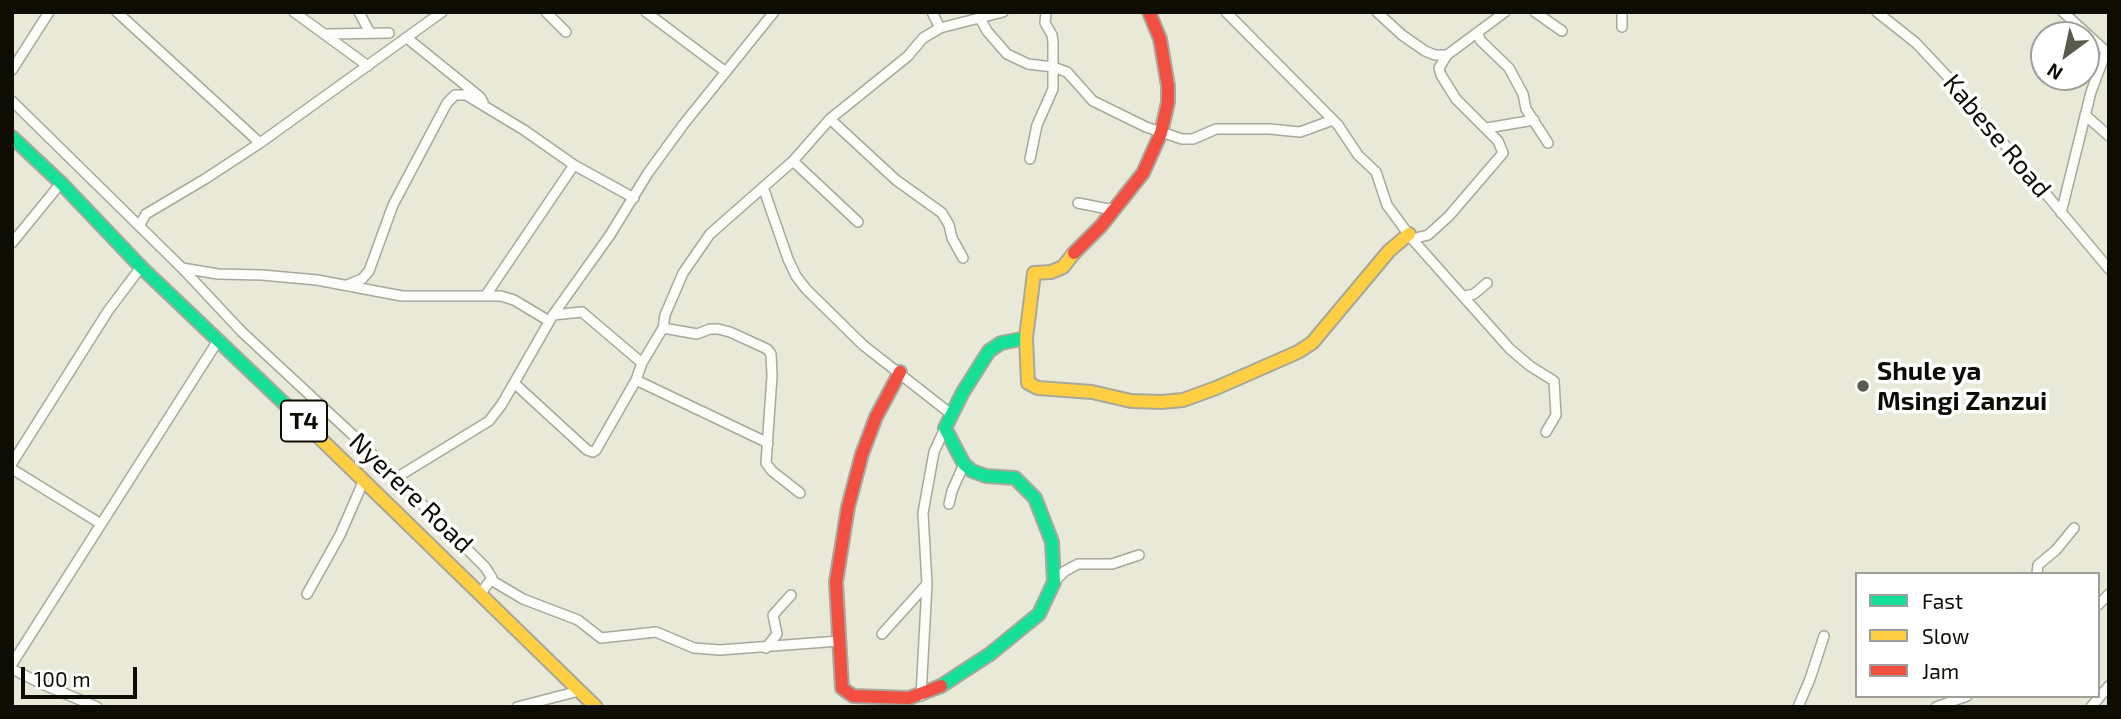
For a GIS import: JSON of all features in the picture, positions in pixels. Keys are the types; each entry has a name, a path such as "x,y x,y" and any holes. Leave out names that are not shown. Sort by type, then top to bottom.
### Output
{"main road":[{"path":"1149,12 1160,39 1168,86 1168,102 1161,132 1143,173 1101,226 1079,246 1063,267 1051,272 1034,273 1026,338 1028,382 1033,386 1092,392 1131,401 1173,402 1237,380 1312,343 1388,251 1410,236"},
{"name":"Nyerere Road","path":"12,136 141,267 219,339 596,707"},
{"path":"900,372 876,417 862,454 848,507 836,582 842,688 853,696 921,696 937,689 981,660 1039,614 1047,601 1054,582 1052,542 1035,498 1015,478 979,474 964,464 945,428 963,391 989,351 1001,343 1026,338"}],"street":[{"path":"12,70 49,12"},
{"path":"117,12 260,143"},
{"path":"294,12 368,66"},
{"path":"359,12 370,33"},
{"path":"139,226 146,214 153,209 260,143 442,12"},
{"path":"546,12 566,32"},
{"path":"646,12 726,72"},
{"path":"396,478 489,421 551,318 610,235 648,173 774,12"},
{"path":"932,12 940,28"},
{"path":"514,383 587,450 596,450 663,328 665,314 692,258 710,234 793,161 830,119 908,56 923,38 940,28 1003,12"},
{"path":"1030,159 1037,125 1053,89 1052,35 1045,23 1046,12"},
{"path":"1226,12 1342,130 1358,155 1376,172 1387,205 1410,236 1510,349 1554,382 1556,415 1546,432"},
{"path":"1377,12 1425,51 1435,55 1447,55"},
{"path":"1410,236 1423,237 1431,233 1501,157 1503,149 1488,128 1456,99 1439,68 1447,55 1504,12"},
{"path":"1535,12 1562,31"},
{"path":"1622,12 1622,27"},
{"name":"Kabese Road","path":"1877,12 1916,43 1947,76 2109,269"},
{"path":"2061,213 2085,115 2107,53 2063,12"},
{"path":"980,18 987,31 1007,54 1028,64 1067,72 1093,100 1128,119 1186,140 1216,129 1300,132 1333,120"},
{"path":"1478,32 1480,40 1509,68 1523,94 1526,109 1548,143"},
{"path":"327,34 389,33"},
{"path":"407,38 480,97 487,108"},
{"path":"347,285 362,279 369,271 393,205 447,103 454,95 466,95 535,137 574,165 634,198"},
{"path":"12,102 182,268 242,332 355,437 485,566 492,576 481,593"},
{"path":"2085,115 2109,136"},
{"path":"830,119 896,180 942,213 963,258"},
{"path":"1488,128 1534,120"},
{"path":"793,161 858,222"},
{"path":"486,295 574,165"},
{"path":"12,243 61,183"},
{"path":"763,187 796,276 863,345 951,414"},
{"path":"1078,204 1108,209 1117,206"},
{"path":"12,463 108,311 141,267"},
{"path":"182,268 218,274 317,280 402,296 431,298 486,295 514,300 551,318 582,312 642,363"},
{"path":"1465,296 1474,294 1487,283"},
{"path":"663,328 697,334 718,329 767,349 771,354 772,376 766,463 768,468 800,493"},
{"path":"97,707 43,684 12,666 219,339"},
{"path":"636,380 768,443"},
{"path":"921,696 927,584 923,513 934,453 945,428"},
{"path":"949,504 951,491 964,464"},
{"path":"12,469 101,524"},
{"path":"307,594 340,535 364,480"},
{"path":"2038,572 2038,565 2056,550 2074,528"},
{"path":"1054,582 1077,564 1112,564 1139,555"},
{"path":"491,580 523,599 578,620 601,638 656,632 694,648 720,650 839,640"},
{"path":"882,634 927,584"},
{"path":"766,648 776,634 773,615 791,595"},
{"path":"1798,707 1824,636"},
{"path":"517,707 579,691"},
{"path":"1936,707 1961,698"}],"traffic: fast":[{"path":"12,137 61,183 141,267 289,408"},
{"path":"941,686 990,654 1039,614 1054,582 1052,542 1035,498 1015,478 986,476 972,471 964,464 945,428 963,392 989,351 1001,343 1026,338"}],"traffic: slow":[{"path":"1074,253 1063,267 1051,272 1034,273 1026,338 1028,383 1038,388 1092,392 1131,401 1161,402 1183,400 1216,388 1298,352 1312,343 1389,251 1409,234"},
{"path":"289,408 596,707"}],"traffic: jam":[{"path":"1074,253 1101,226 1143,173 1161,133 1168,102 1168,86 1160,39 1149,12"},
{"path":"900,372 876,417 862,454 848,507 836,582 842,688 853,696 909,698 941,686"}],"place":[{"name":"Shule ya Msingi Zanzui","path":"1863,386"}]}
